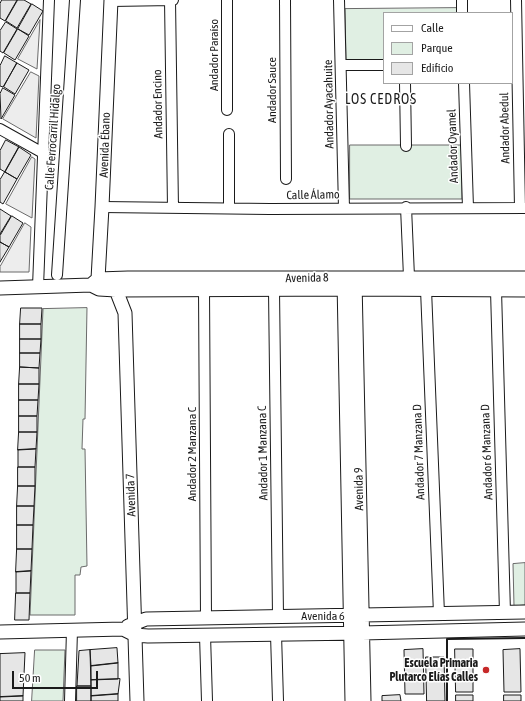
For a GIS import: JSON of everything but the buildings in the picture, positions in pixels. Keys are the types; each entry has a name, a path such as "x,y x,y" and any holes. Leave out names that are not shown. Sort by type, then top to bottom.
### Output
{"street":[{"path":"38,287 49,0"},
{"name":"Calle Ferrocarril Hidalgo","path":"57,275 75,0"},
{"path":"111,0 171,0"},
{"name":"Avenida Ébano","path":"99,283 111,0"},
{"name":"Andador Encino","path":"171,0 173,208"},
{"name":"Andador Paraíso","path":"227,0 227,110"},
{"name":"Andador Sauce","path":"285,0 286,179"},
{"name":"Andador Ayacahuite","path":"339,0 344,208"},
{"path":"462,0 462,12"},
{"name":"Andador Abedul","path":"516,0 523,208"},
{"path":"341,65 383,65"},
{"path":"405,84 406,146"},
{"name":"Andador Oyamel","path":"464,84 468,208"},
{"path":"0,129 44,153"},
{"path":"229,134 229,208"},
{"name":"Calle Álamo","path":"102,207 523,208"},
{"path":"406,207 409,277"},
{"name":"Avenida 8","path":"99,283 116,290 274,290 409,277 525,278"},
{"name":"Avenida 8","path":"0,288 99,283 349,283 426,289 525,290"},
{"name":"Avenida 9","path":"349,283 356,616 352,701"},
{"name":"Andador 2 Manzana C","path":"204,289 206,618"},
{"name":"Andador 7 Manzana D","path":"426,289 439,614"},
{"name":"Avenida 7","path":"116,290 125,313 131,629 137,701"},
{"name":"Andador 1 Manzana C","path":"274,290 278,616"},
{"name":"Andador 6 Manzana D","path":"496,290 505,613"},
{"name":"Avenida 6","path":"131,629 146,619 525,612"},
{"name":"Avenida 6","path":"0,632 131,629 148,636 525,629"},
{"path":"70,701 72,630"},
{"name":"Avenida 9","path":"356,633 364,701"},
{"path":"276,634 278,701"},
{"path":"205,635 207,701"}],"green space":[{"path":"459,8 459,12 383,12 383,60 346,60 345,9"},
{"path":"350,145 462,145 462,199 350,199"},
{"path":"87,308 85,419 83,419 82,449 85,449 87,566 81,567 80,575 75,575 75,615 30,615 43,309"},
{"path":"525,563 525,605 514,606 513,564"},
{"path":"35,650 65,650 63,701 32,701"}],"shaded area":[{"path":"40,20 37,69 18,59"},
{"path":"31,72 39,76 36,138 3,119"},
{"path":"32,157 35,159 32,218 6,204"},
{"path":"25,223 31,227 29,272 0,272 0,267"}],"wall":[{"path":"447,701 447,639 525,638"}],"place":[{"name":"Escuela Primaria Plutarco Elías Calles","path":"486,670"}],"district":[{"name":"LOS CEDROS","path":"381,100"}]}
